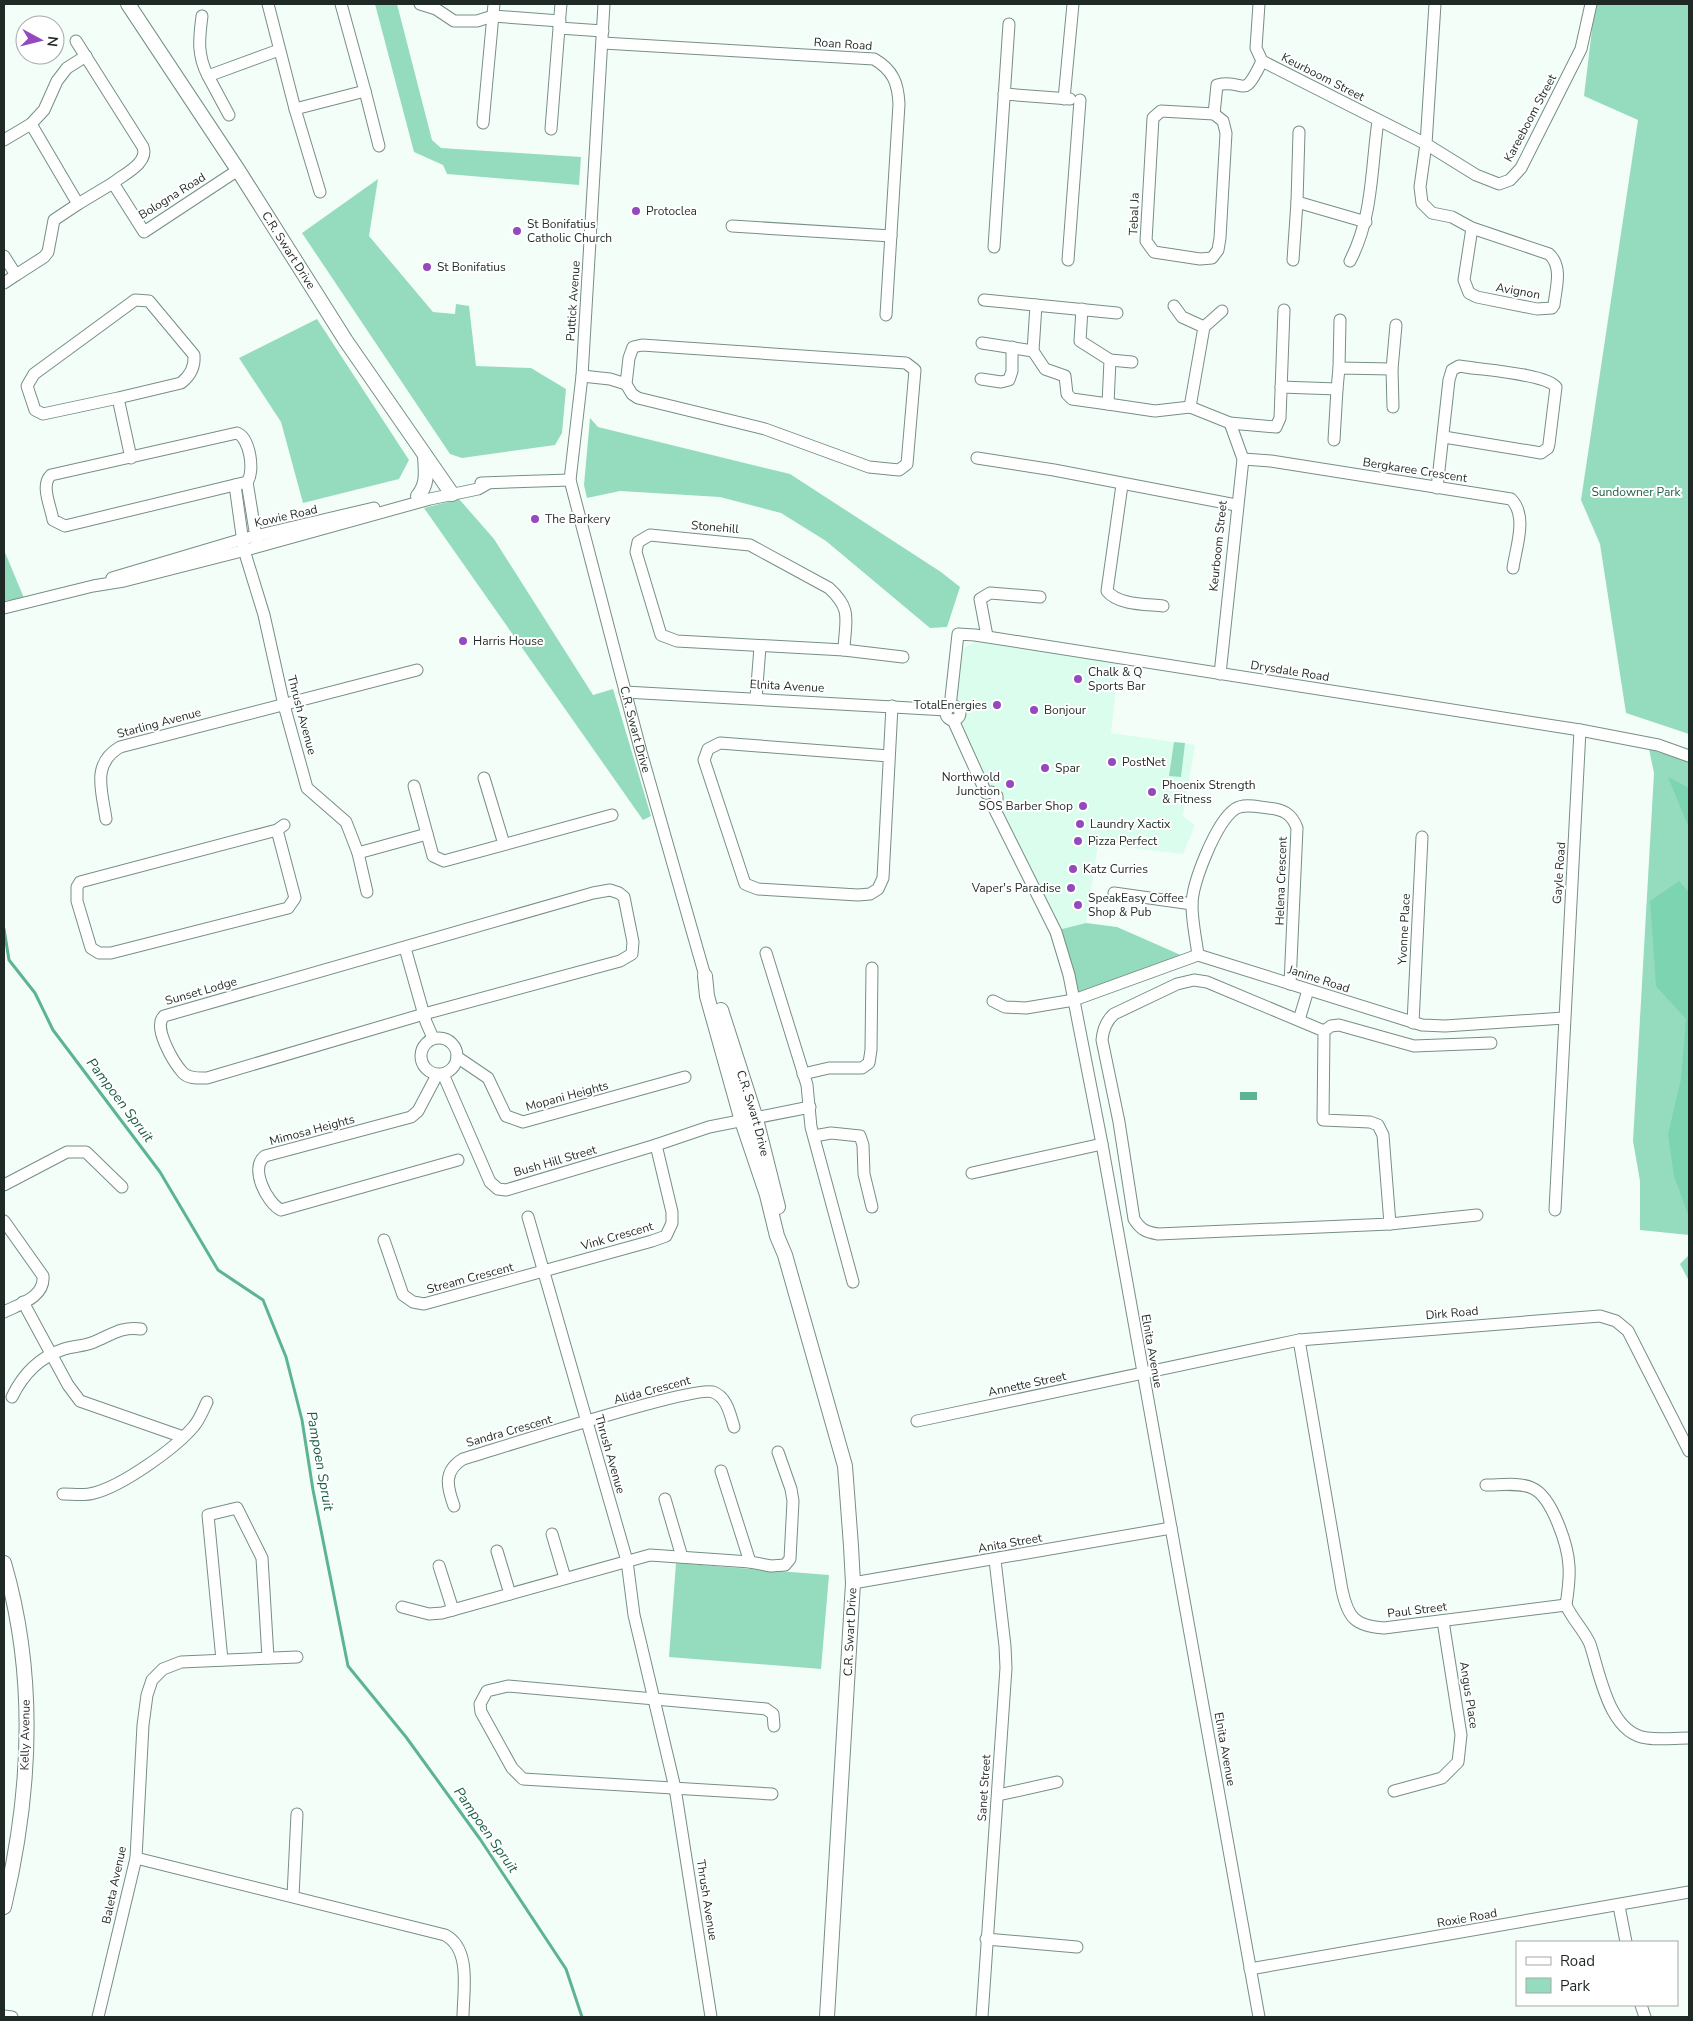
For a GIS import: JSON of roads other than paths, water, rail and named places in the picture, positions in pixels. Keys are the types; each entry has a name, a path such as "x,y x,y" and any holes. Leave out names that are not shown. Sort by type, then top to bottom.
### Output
{"street":[{"name":"C.R. Swart Drive","path":"128,4 238,170 346,341 449,491"},
{"path":"268,4 295,109 320,192"},
{"path":"341,4 379,146"},
{"name":"Roan Road","path":"420,4 436,9 454,21 477,21 493,16 559,24 603,37 874,59 884,64 896,81 899,104 886,315"},
{"path":"483,123 494,4"},
{"path":"551,129 561,4"},
{"name":"Puttick Avenue","path":"570,480 582,376 604,4"},
{"path":"1064,98 1073,4"},
{"name":"Keurboom Street","path":"1259,4 1256,48 1262,61 1426,144"},
{"path":"1426,144 1435,4"},
{"name":"Kareeboom Street","path":"1426,144 1486,180 1499,184 1514,177 1521,168 1581,49 1591,4"},
{"path":"202,16 198,48 202,65 229,115"},
{"path":"994,248 1009,24"},
{"path":"4,283 44,257 48,252 54,220 113,183 142,161 145,152 76,41"},
{"path":"208,76 279,50"},
{"path":"4,140 31,124 44,110 57,81 67,68 86,56"},
{"path":"1214,114 1217,85 1246,86 1251,84 1262,61"},
{"path":"295,109 365,91"},
{"path":"1004,94 1082,100 1068,260"},
{"name":"Tebal Ja","path":"1166,111 1214,114 1223,121 1226,132 1218,250 1214,256 1208,258 1154,252 1146,241 1146,230 1155,115 1166,111"},
{"path":"1350,261 1360,241 1366,222 1378,120"},
{"path":"31,124 78,204"},
{"path":"1293,260 1299,132"},
{"name":"Avignon","path":"1426,144 1420,187 1424,207 1432,213 1460,220 1472,228 1545,252 1554,259 1558,268 1554,305 1552,308 1537,309 1469,294 1464,280 1472,228"},
{"name":"Bologna Road","path":"113,183 144,232 238,170"},
{"path":"1297,202 1366,222"},
{"path":"732,226 891,236"},
{"path":"4,256 16,275"},
{"path":"144,299 149,301 194,355 194,364 187,378 182,383 118,398 43,414 35,410 27,386 31,377 42,368 135,300 144,299"},
{"path":"984,300 1117,312"},
{"path":"1036,305 1033,351 1045,369 1063,374 1067,378 1067,394 1069,397 1077,401 1155,412 1190,407 1230,423 1277,426 1280,418 1284,310"},
{"path":"1174,306 1182,317 1204,327"},
{"path":"1082,309 1080,341 1110,360 1132,362"},
{"path":"1190,407 1204,327 1222,311"},
{"path":"1334,440 1340,320"},
{"path":"1393,408 1392,369 1396,326"},
{"path":"982,343 1033,351"},
{"path":"582,376 610,379 626,384 632,394 644,400 765,429 860,465 899,470 904,467 909,458 915,370 906,363 642,345 633,347 630,352 626,384"},
{"path":"982,379 1001,382 1009,380 1012,371 1012,347"},
{"path":"1108,404 1110,360"},
{"path":"1437,488 1449,380 1455,367 1538,378 1551,381 1556,387 1549,444 1548,448 1541,453 1444,437"},
{"path":"1339,368 1392,369"},
{"path":"1281,387 1336,389"},
{"path":"118,398 130,458"},
{"name":"Keurboom Street","path":"1220,674 1236,505 1243,459 1230,423"},
{"path":"237,433 244,436 246,441 251,466 250,477 246,482 235,486 65,526 53,520 46,488 48,478 52,475 130,458 237,433"},
{"path":"418,496 426,477 425,456"},
{"path":"977,458 1054,470 1236,505"},
{"name":"Bergkaree Crescent","path":"1243,459 1271,461 1437,488 1503,496 1518,506 1520,522 1513,568"},
{"name":"C.R. Swart Drive","path":"570,480 625,692 705,976 708,996 742,1121 777,1236 785,1255"},
{"name":"Kowie Road","path":"4,608 93,586 124,581 244,545 449,491 474,482 487,484 570,480"},
{"path":"246,482 257,542 251,567"},
{"path":"1122,484 1106,586 1107,591 1110,595 1122,600 1163,606"},
{"name":"Thrush Avenue","path":"235,486 244,545 307,788 346,822 352,832 367,892"},
{"name":"Kowie Road","path":"257,542 418,496 449,491"},
{"name":"Stonehill","path":"650,536 734,542 750,545 829,588 838,596 846,609 844,650 760,647 673,641 661,635 636,552 638,542 650,536"},
{"path":"987,636 980,599 984,595 990,593 1040,597"},
{"name":"Drysdale Road","path":"948,708 958,634 987,636 1580,730 1658,745 1689,756"},
{"path":"756,698 760,647"},
{"path":"844,650 903,658"},
{"name":"Starling Avenue","path":"106,819 100,774 106,758 111,752 120,747 417,670"},
{"name":"Elnita Avenue","path":"625,692 948,708 947,717 953,720 986,793 983,802 986,806 993,806 1056,932 1066,962 1102,1144 1259,2017"},
{"path":"889,756 720,744 708,749 704,760 745,884 758,889 858,895 870,894 878,889 883,878 892,706"},
{"name":"Gayle Road","path":"1555,1210 1566,1038 1564,1018 1580,730"},
{"path":"484,778 504,844"},
{"path":"414,786 432,856 444,861 612,815"},
{"name":"Helena Crescent","path":"1198,955 1192,904 1205,855 1215,835 1234,810 1248,806 1279,809 1294,819 1297,828 1290,984"},
{"path":"281,827 294,892 293,902 288,908 111,953 98,953 91,948 77,901 77,887 80,882 281,827"},
{"path":"358,853 427,834"},
{"name":"Yvonne Place","path":"1413,1023 1422,837"},
{"name":"Sunset Lodge","path":"610,890 619,893 624,898 634,948 629,958 424,1014 207,1078 194,1078 184,1073 159,1029 160,1019 164,1016 594,893 610,890"},
{"path":"1114,893 1192,904"},
{"path":"405,948 433,1038"},
{"path":"766,953 804,1074 814,1136 853,1282"},
{"path":"993,1002 1005,1006 1026,1008 1074,1000 1198,955"},
{"name":"Janine Road","path":"1198,955 1413,1023 1445,1026 1564,1018"},
{"path":"804,1074 837,1067 862,1068 869,1063 871,1050 872,968"},
{"name":"C.R. Swart Drive","path":"705,976 711,983 716,995 756,1118 775,1192 785,1255 845,1466 853,1583 827,2017"},
{"path":"1324,1031 1207,982 1194,980 1177,984 1109,1018 1102,1032 1102,1040 1119,1122 1134,1219 1142,1230 1158,1234 1390,1224 1477,1215"},
{"path":"1299,1020 1308,990"},
{"path":"1324,1031 1331,1026 1339,1025 1423,1047 1491,1043"},
{"path":"1324,1031 1323,1120 1370,1122 1378,1125 1383,1135 1390,1224"},
{"path":"433,1038 445,1039 450,1042 454,1046 457,1057 453,1068 440,1075 426,1070 420,1058 423,1046 433,1038"},
{"name":"Mopani Heights","path":"457,1057 488,1078 506,1116 523,1122 684,1077"},
{"name":"Bush Hill Street","path":"440,1075 490,1182 498,1189 506,1190 656,1146"},
{"name":"Mimosa Heights","path":"440,1075 418,1111 411,1117 265,1156 259,1164 259,1174 269,1200 281,1210 458,1160"},
{"path":"656,1146 709,1127 810,1106"},
{"path":"814,1136 831,1133 860,1136 863,1145 864,1174 872,1207"},
{"path":"972,1172 1102,1144"},
{"name":"Vink Crescent","path":"543,1272 666,1236 671,1229 672,1212 656,1146"},
{"path":"4,1185 67,1152 77,1150 86,1152 122,1187"},
{"name":"Thrush Avenue","path":"528,1217 627,1561 634,1615 652,1701 675,1788 711,2017"},
{"path":"4,1221 43,1276 42,1286 36,1295 4,1312"},
{"name":"Stream Crescent","path":"384,1240 403,1295 418,1304 430,1304 543,1272"},
{"path":"23,1302 74,1396 80,1401 182,1437"},
{"name":"Dirk Road","path":"1142,1374 1299,1340 1600,1316 1616,1321 1628,1331 1689,1451"},
{"path":"12,1397 26,1373 52,1354 69,1347 94,1342 120,1329 141,1329"},
{"name":"Paul Street","path":"1299,1340 1345,1607 1356,1621 1368,1627 1384,1628 1566,1605"},
{"name":"Annette Street","path":"917,1421 1142,1374"},
{"name":"Alida Crescent","path":"586,1422 706,1391 721,1397 727,1405 734,1427"},
{"path":"63,1494 94,1493 111,1487 166,1452 199,1420 207,1402"},
{"name":"Sandra Crescent","path":"454,1506 447,1488 447,1480 455,1463 586,1422"},
{"path":"402,1607 429,1614 453,1610 650,1555 785,1565 790,1559 793,1501 791,1489 778,1452"},
{"path":"721,1471 750,1562"},
{"path":"1486,1485 1526,1486 1537,1490 1544,1497 1558,1523 1568,1554 1570,1584 1566,1605 1589,1643 1608,1700 1621,1724 1627,1731 1646,1738 1689,1738"},
{"path":"665,1499 682,1557"},
{"path":"222,1660 208,1515 237,1508 262,1558 268,1658"},
{"name":"Anita Street","path":"853,1583 995,1560 1171,1528"},
{"path":"552,1534 565,1578"},
{"path":"497,1551 510,1594"},
{"name":"Sanet Street","path":"982,2017 1006,1668 1005,1638 995,1560"},
{"name":"Kelly Avenue","path":"4,1563 18,1622 25,1672 27,1717 26,1767 21,1819 4,1907"},
{"path":"440,1566 453,1610"},
{"name":"Angus Place","path":"1394,1791 1442,1778 1458,1762 1462,1735 1443,1621"},
{"name":"Baleta Avenue","path":"98,2017 136,1858 143,1726 147,1695 152,1680 163,1669 181,1662 297,1657"},
{"path":"772,1794 523,1779 512,1768 481,1712 480,1704 487,1691 508,1686 652,1701 766,1709 771,1712 774,1726"},
{"path":"998,1795 1057,1782"},
{"path":"293,1896 297,1814"},
{"path":"136,1858 445,1935 454,1940 461,1952 463,2017"},
{"name":"Roxie Road","path":"1250,1969 1619,1906 1689,1892"},
{"path":"1619,1906 1626,1941"},
{"path":"986,1938 1077,1947"},
{"path":"4,2016 12,2017"}],"waterway":[{"name":"Pampoen Spruit","path":"4,929 9,960 35,993 53,1030 160,1172 218,1270 263,1300 286,1357 302,1420 313,1490 348,1666 406,1737 480,1839 566,1969 582,2017"}],"place":[{"name":"Protoclea","path":"636,211"},
{"name":"St Bonifatius Catholic Church","path":"517,231"},
{"name":"St Bonifatius","path":"427,267"},
{"name":"The Barkery","path":"535,519"},
{"name":"Harris House","path":"463,641"},
{"name":"Chalk & Q Sports Bar","path":"1078,679"},
{"name":"TotalEnergies","path":"997,705"},
{"name":"Bonjour","path":"1034,710"},
{"name":"PostNet","path":"1112,762"},
{"name":"Spar","path":"1045,768"},
{"name":"Northwold Junction","path":"1010,784"},
{"name":"Phoenix Strength & Fitness","path":"1152,792"},
{"name":"SOS Barber Shop","path":"1083,806"},
{"name":"Laundry Xactix","path":"1080,824"},
{"name":"Pizza Perfect","path":"1078,841"},
{"name":"Katz Curries","path":"1073,869"},
{"name":"Vaper's Paradise","path":"1071,888"},
{"name":"SpeakEasy Coffee Shop & Pub","path":"1078,905"}],"park label":[{"name":"Sundowner Park","path":"1636,492"}]}
